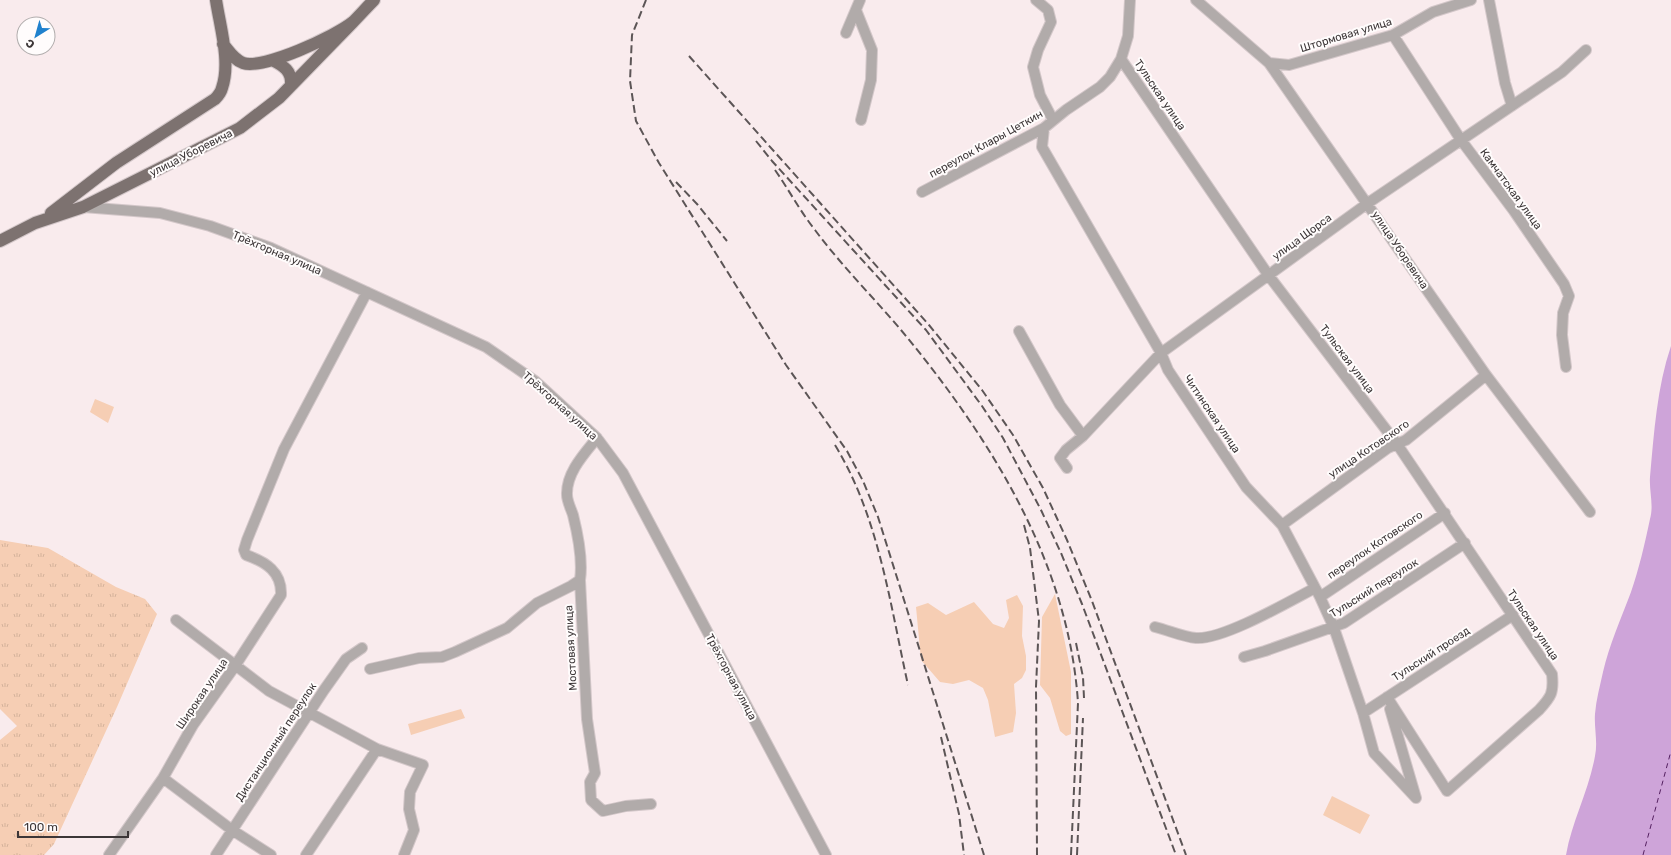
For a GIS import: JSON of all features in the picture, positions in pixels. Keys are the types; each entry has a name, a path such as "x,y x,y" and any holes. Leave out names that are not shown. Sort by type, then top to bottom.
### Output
{"main road":[{"path":"0,241 35,223 64,204 116,163 216,99 222,90 224,79 224,44 216,0"},
{"path":"224,44 233,58 243,63 253,64 288,56 341,30 353,22 374,0"},
{"name":"улица Уборевича","path":"35,223 82,207 111,194 240,128 260,114 291,85 353,22"},
{"path":"272,60 286,68 292,76 291,85"}],"street":[{"path":"1036,0 1048,10 1051,22 1032,67 1040,95 1053,120"},
{"name":"переулок Клары Цеткин","path":"922,192 1044,128 1100,87 1110,77 1121,59 1128,36 1130,0"},
{"name":"улица Уборевича","path":"1196,0 1269,63 1486,375 1590,512"},
{"name":"Штормовая улица","path":"1269,63 1289,65 1393,35 1433,12 1471,0"},
{"path":"1488,0 1505,84 1512,106"},
{"path":"846,33 858,5"},
{"path":"858,5 872,50 871,80 861,120"},
{"name":"Камчатская улица","path":"1393,35 1461,140 1514,211 1564,284 1569,296 1563,313 1562,335 1566,367"},
{"name":"улица Щорса","path":"1067,468 1060,458 1066,450 1083,436 1161,353 1368,204 1562,72 1586,50"},
{"name":"Тульская улица","path":"1121,59 1269,276 1397,444 1444,512 1552,674 1554,686 1551,696 1539,710 1447,791 1387,697"},
{"name":"Читинская улица","path":"1044,128 1042,148 1161,353 1168,370 1246,487 1282,525 1334,628 1363,713 1374,753 1416,798 1387,697"},
{"path":"111,194 117,210"},
{"name":"Трёхгорная улица","path":"82,207 160,213 210,226 271,248 486,347 535,381 597,438 623,473 826,855"},
{"name":"Широкая улица","path":"109,855 163,778 193,725 235,666 282,594 282,585 278,577 269,566 258,559 246,555 244,550 284,449 367,292"},
{"path":"1019,331 1060,405 1083,436"},
{"name":"улица Котовского","path":"1282,525 1388,448 1406,440 1486,375"},
{"name":"Мостовая улица","path":"597,438 571,474 567,495 573,516 582,569 580,580 587,719 595,773 590,782 591,800 603,811 626,806 650,804"},
{"name":"переулок Котовского","path":"1317,592 1444,512"},
{"name":"Тульский переулок","path":"1244,657 1334,628 1351,619 1465,543"},
{"path":"370,669 420,658 442,656 456,652 507,628 537,603 580,580"},
{"path":"1155,627 1196,638 1209,637 1317,592"},
{"name":"Тульский проезд","path":"1363,713 1512,615"},
{"path":"176,620 269,691 377,749 423,765 410,792 409,810 414,830 404,855"},
{"name":"Дистанционный переулок","path":"216,855 308,712 346,659 362,648"},
{"path":"306,855 377,749"},
{"path":"163,778 232,830 271,855"}],"green space":[{"path":"95,399 114,407 108,423 90,412"},
{"path":"0,540 48,548 116,587 145,599 157,614 117,707 54,844 44,855 0,855 0,740 17,726 0,709"},
{"path":"1055,594 1071,672 1071,734 1066,736 1060,731 1050,698 1040,685 1042,617"},
{"path":"1017,595 1023,606 1022,636 1026,656 1026,670 1022,678 1014,684 1016,713 1013,732 995,737 988,700 983,688 969,680 953,684 940,682 921,660 916,607 928,603 946,615 974,602 993,624 1004,628 1009,618 1006,600"},
{"path":"461,709 465,718 411,735 408,724"},
{"path":"1332,796 1370,815 1360,834 1323,815"}],"shaded area":[{"path":"1671,346 1671,855 1566,855 1572,830 1589,781 1595,756 1595,714 1603,672 1612,642 1637,574 1651,514 1650,477 1655,427 1662,378"}],"ferry route":[{"path":"1643,855 1671,751"}],"railway":[{"path":"646,0 632,35 630,81 636,121 659,163 786,365 847,451 863,481 878,517 984,855"},
{"path":"689,56 929,325 982,390 1013,435 1043,488 1067,540 1092,601 1186,855"},
{"path":"756,141 772,161 926,330 982,406 1003,438 1041,510 1061,553 1082,604 1176,855"},
{"path":"775,170 804,215 825,243 901,330 965,413 993,457 1019,503 1041,551 1059,600 1071,651 1078,703 1071,855"},
{"path":"676,182 697,204 727,241"},
{"path":"835,445 850,473 873,531 889,592 908,685"},
{"path":"1024,525 1030,548 1039,621 1036,687 1037,855"},
{"path":"1076,643 1083,677 1084,698"},
{"path":"1077,855 1083,718"},
{"path":"941,737 959,814 964,855"}]}
